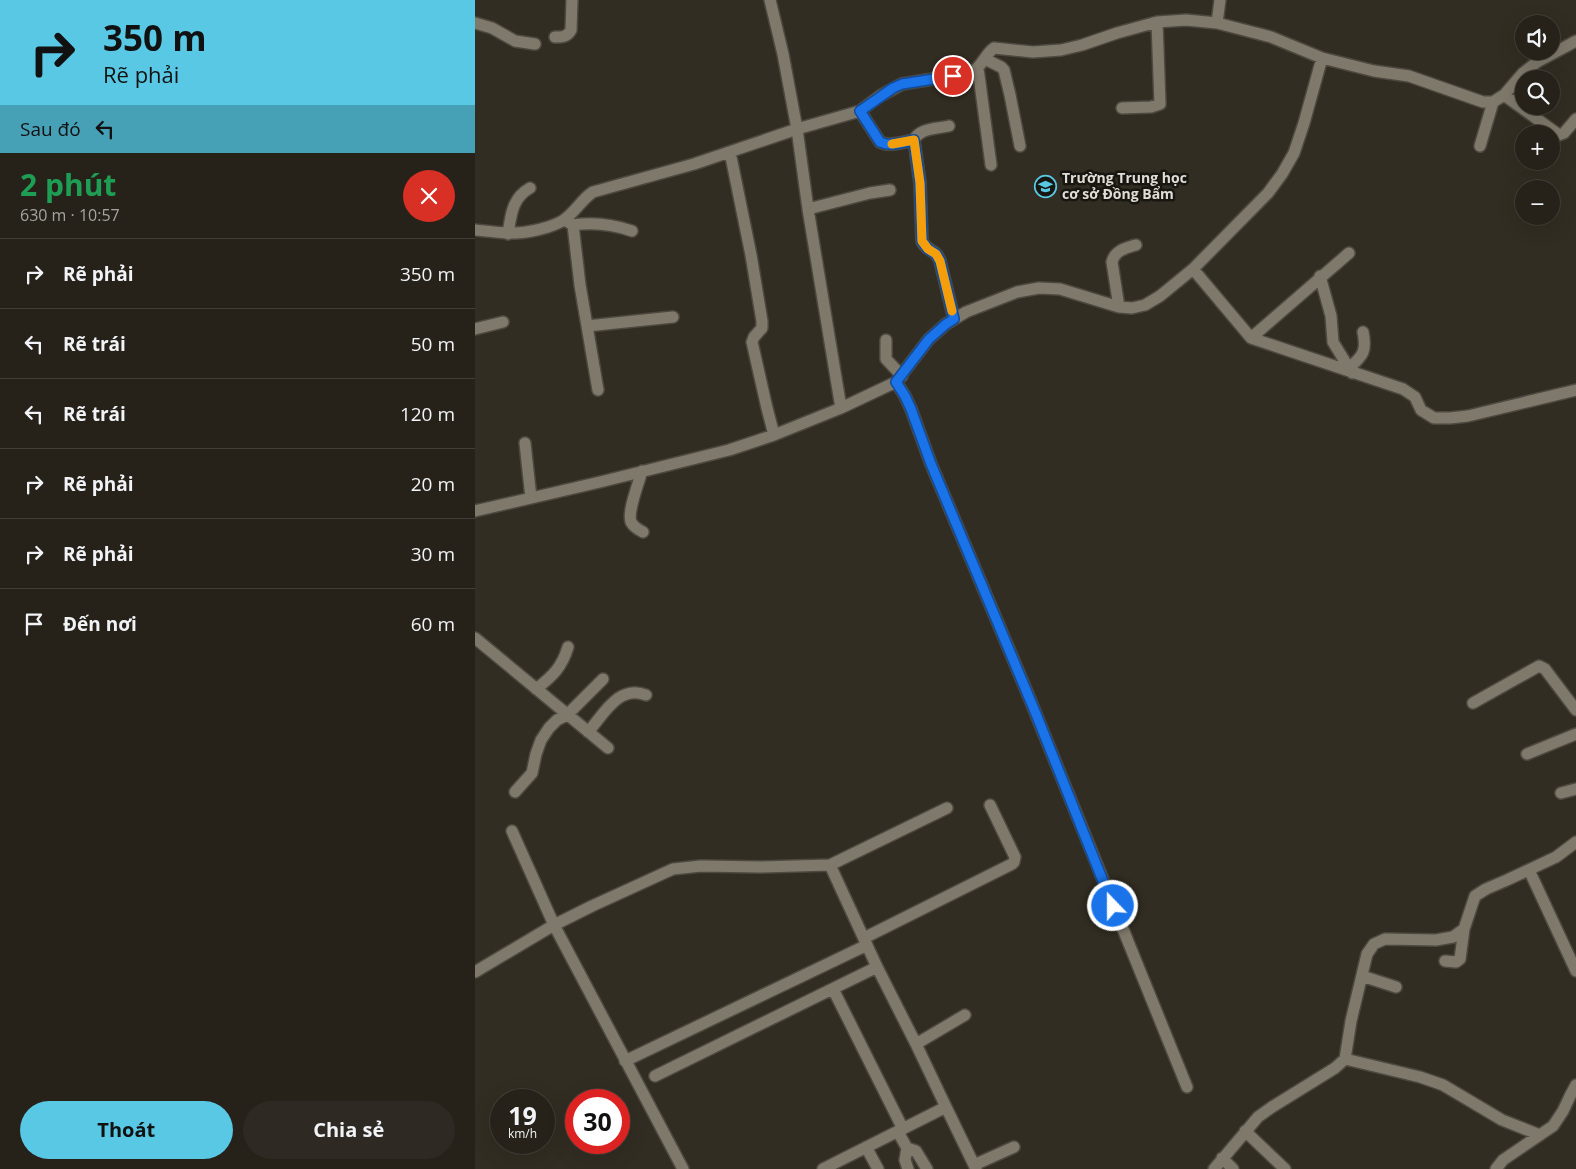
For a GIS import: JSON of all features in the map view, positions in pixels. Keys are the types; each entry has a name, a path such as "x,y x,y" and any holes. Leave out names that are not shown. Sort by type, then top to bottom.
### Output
{"street":[{"path":"555,37 568,35 571,30 572,0"},
{"path":"770,0 783,54 797,129 808,209 841,408"},
{"path":"1217,23 1220,0"},
{"path":"597,390 569,222 584,198 593,192 694,164 797,129 860,111 893,88 902,84 970,73 982,64 990,50 994,48 1033,52 1061,50 1082,45 1117,32 1157,22 1187,20 1217,23 1271,37 1322,58 1409,76 1476,100 1493,102 1504,95 1523,73 1537,62 1576,41"},
{"path":"1121,108 1151,108 1160,104 1157,22"},
{"path":"475,24 492,28 515,41 535,44"},
{"path":"475,511 729,450 841,408 899,379 929,339 946,324 981,305 1017,292 1039,288 1060,290 1119,307 1132,308 1145,305 1160,296 1193,269 1268,193 1283,174 1294,153 1305,123 1322,58"},
{"path":"982,64 1001,67 1004,70 1020,146"},
{"path":"982,64 991,165"},
{"path":"1504,95 1559,135 1564,134 1576,119"},
{"path":"1480,146 1493,102"},
{"path":"860,111 880,142 889,145 914,140"},
{"path":"949,126 922,131 917,134 914,140 920,183 922,241 928,249 936,254 940,261 954,319"},
{"path":"730,152 762,321 762,328 753,339 753,342 774,434"},
{"path":"508,234 511,216 518,198 521,193 530,188"},
{"path":"808,209 889,190"},
{"path":"475,230 508,234 526,233 555,224 569,222 618,226 632,231"},
{"path":"1119,307 1112,262 1113,257 1121,250 1136,245"},
{"path":"1251,338 1320,276 1349,253"},
{"path":"1193,269 1251,338 1403,389 1415,397 1421,410 1434,418 1468,416 1576,390"},
{"path":"1320,276 1331,316 1333,342 1350,370"},
{"path":"587,326 673,317"},
{"path":"475,329 503,322"},
{"path":"1350,370 1364,351 1363,332"},
{"path":"885,340 887,359 899,379 931,464 1036,714 1187,1087"},
{"path":"525,443 531,498"},
{"path":"642,471 630,514 631,521 643,532"},
{"path":"475,638 608,748"},
{"path":"536,689 558,670 564,660 568,647"},
{"path":"1473,703 1539,666 1545,669 1576,710"},
{"path":"515,792 532,773 535,754 549,728 557,720 567,715 603,679"},
{"path":"588,732 621,695 631,692 646,695"},
{"path":"1527,754 1576,734"},
{"path":"1561,793 1576,789"},
{"path":"625,1061 865,942 1012,864 1015,857 990,806"},
{"path":"475,972 554,925 673,869 701,866 830,865 947,808"},
{"path":"511,831 554,925 683,1169"},
{"path":"1445,961 1456,962 1460,959 1463,929 1475,896 1486,889 1556,857 1576,842"},
{"path":"830,865 877,968 975,1167 1015,1148"},
{"path":"1529,870 1576,971"},
{"path":"1214,1169 1258,1117 1335,1068 1345,1059 1348,1034 1367,954 1374,944 1385,939 1436,940 1453,937 1463,929"},
{"path":"655,1076 877,968"},
{"path":"1362,976 1396,987"},
{"path":"833,989 900,1130 907,1148 905,1160 909,1169"},
{"path":"916,1044 965,1015"},
{"path":"1345,1059 1402,1072 1443,1085 1503,1120 1540,1135"},
{"path":"1496,1169 1503,1160 1553,1126 1576,1085"},
{"path":"824,1169 946,1108"},
{"path":"1245,1131 1285,1169"},
{"path":"866,1147 878,1169"},
{"path":"907,1148 917,1151 927,1169"},
{"path":"1222,1158 1233,1169"}],"slow traffic":[{"path":"892,144 914,140 922,205 922,241 928,249 936,254 940,261 952,311"}],"place":[{"name":"Trường Trung học cơ sở Đồng Bẩm","path":"1046,186"}],"route":[{"path":"953,76 902,84 880,96 860,111 880,142 889,145 914,140 922,205 922,241 928,249 936,254 940,261 954,319 929,339 896,382 911,409 931,464 1050,748 1113,906"}]}
